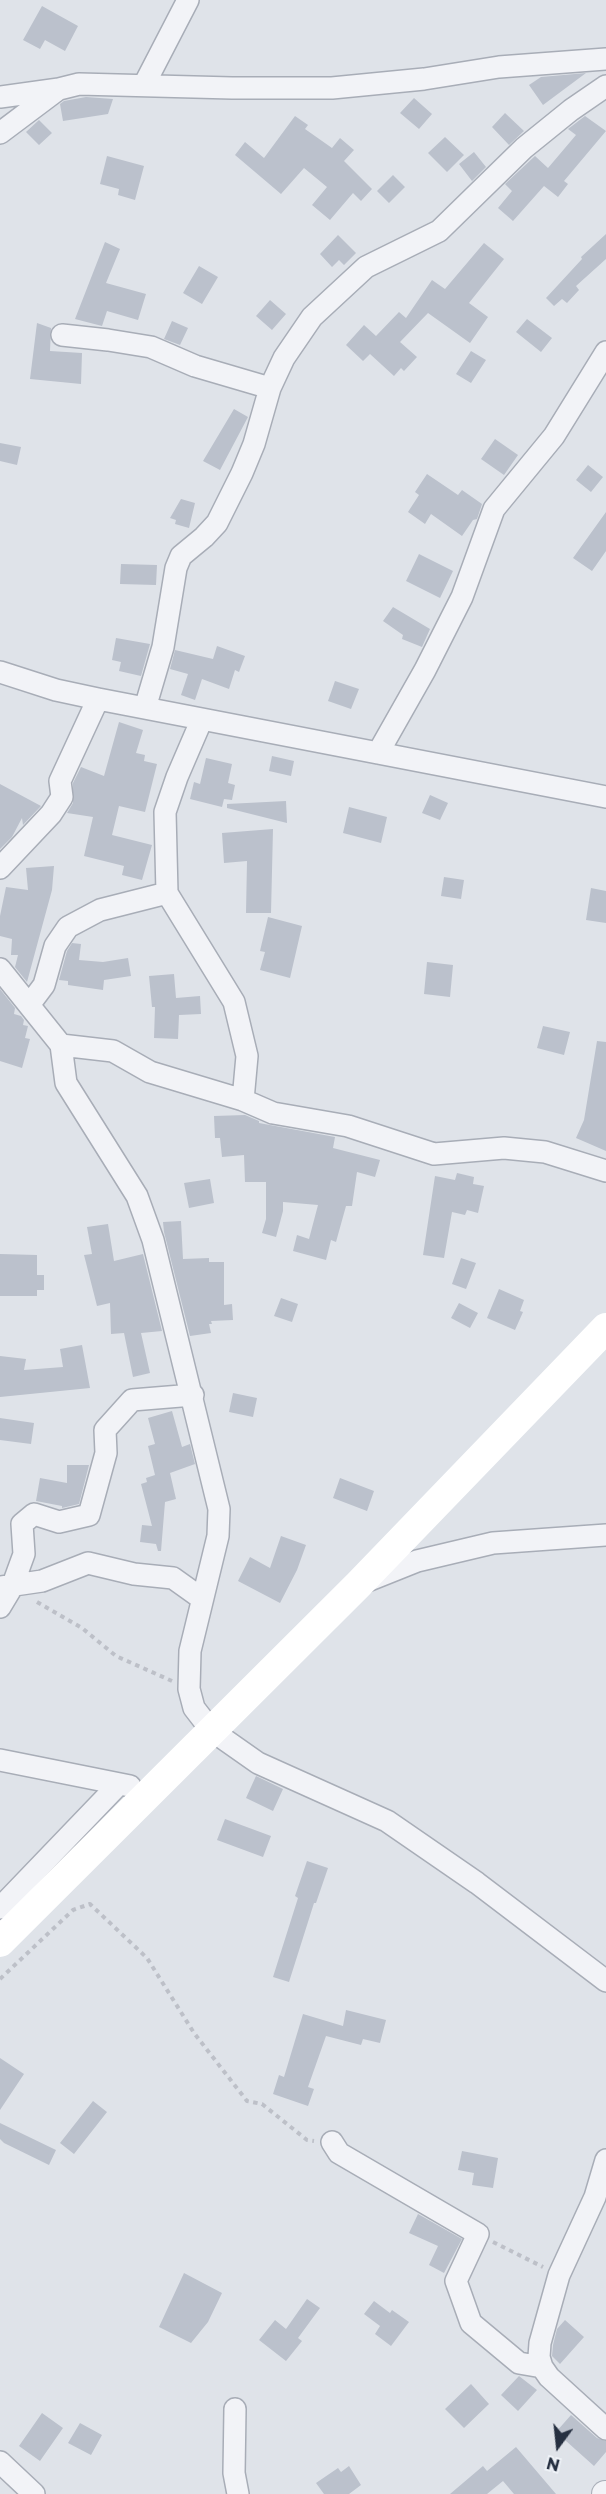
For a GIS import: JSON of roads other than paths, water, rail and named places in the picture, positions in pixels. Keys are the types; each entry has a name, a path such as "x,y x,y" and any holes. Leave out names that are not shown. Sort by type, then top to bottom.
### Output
{"main road":[{"path":"0,1942 358,1585 606,1328"}],"street":[{"path":"144,85 188,0"},
{"path":"0,97 79,84 332,88 424,79 499,67 606,59"},
{"path":"145,708 163,647 176,568 181,556 217,523 254,444 270,388 284,358 312,317 343,285 366,267 439,231 524,148 571,110 606,86"},
{"path":"0,133 59,89"},
{"path":"62,335 151,348 195,366 270,388"},
{"path":"378,753 425,670 462,597 494,509 554,436 606,352"},
{"path":"0,672 56,690 98,699 606,797"},
{"path":"0,868 51,814 62,796 60,780 98,699"},
{"path":"202,719 165,812 168,893 234,1002 247,1056 243,1100"},
{"path":"29,1005 44,986 55,946 68,927 100,910 168,893"},
{"path":"0,969 61,1045 66,1083 137,1196 153,1240 193,1395 219,1509 218,1536 201,1598 190,1651 189,1689 194,1708 211,1730 258,1763 387,1821 477,1883 606,1981"},
{"path":"61,1045 113,1051 150,1072 243,1100 273,1113 348,1126 434,1154 504,1148 545,1152 606,1171"},
{"path":"0,1607 6,1587 24,1554 22,1524 34,1514 59,1522 88,1515 106,1453 105,1430 132,1400 193,1395"},
{"path":"358,1585 417,1561 493,1543 606,1535"},
{"path":"6,1587 42,1581 88,1563 134,1574 173,1578 201,1598"},
{"path":"2,1759 119,1785 154,1789"},
{"path":"0,1908 119,1785"},
{"path":"332,2142 339,2153 478,2234 456,2281 471,2323 519,2363 542,2367"},
{"path":"606,2160 595,2198 559,2275 538,2357 549,2378 606,2429"},
{"path":"235,2409 234,2473 238,2494"},
{"path":"0,2462 34,2494"}]}
